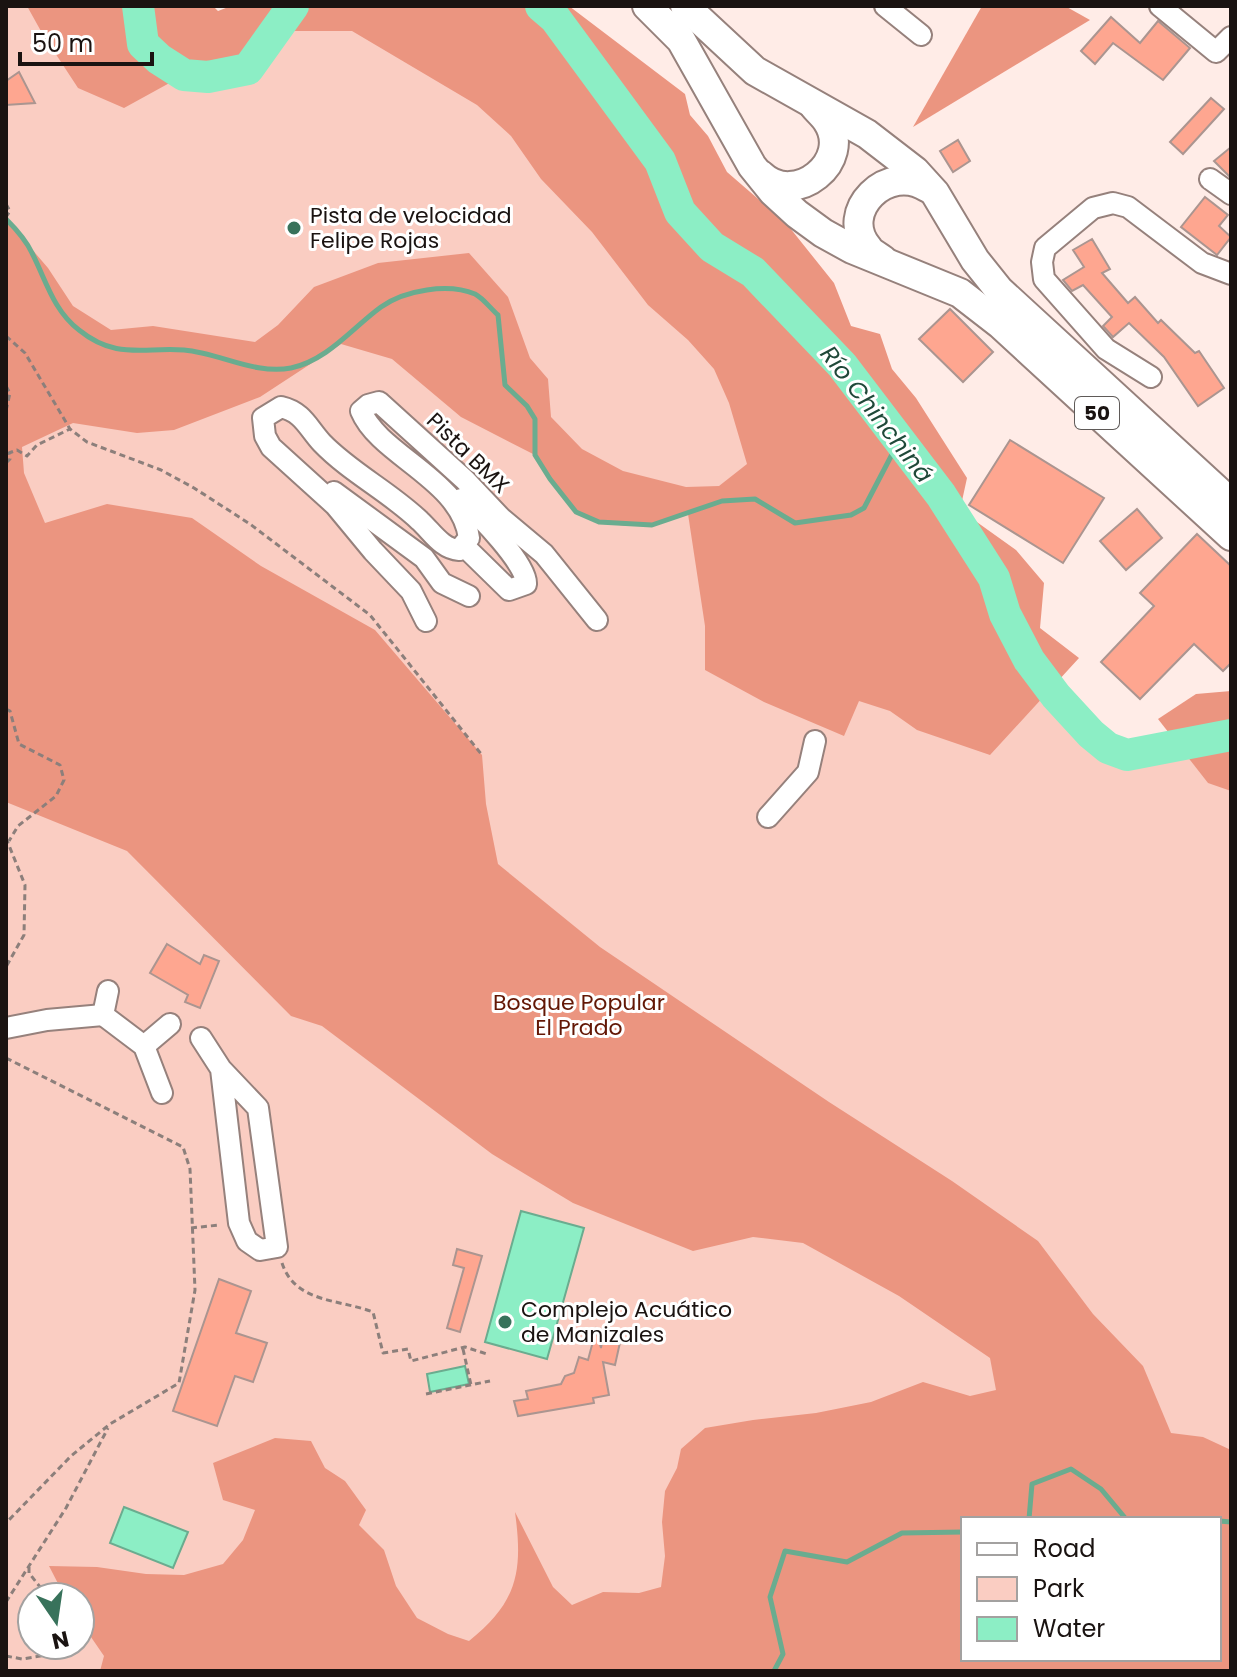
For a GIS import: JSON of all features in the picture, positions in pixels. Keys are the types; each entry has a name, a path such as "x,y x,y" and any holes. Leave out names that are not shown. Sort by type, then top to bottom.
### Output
{"highway":[{"name":"50","path":"647,6 681,40 752,166 773,192 823,233 852,249 960,293 1000,324 1231,536"},
{"name":"50","path":"685,6 755,71 892,152 935,193 975,260 999,290 1231,503"},
{"path":"752,166 768,182 790,187 812,182 828,166 834,145 829,123 814,106"},
{"path":"883,260 866,247 859,227 863,205 876,188 896,179 917,181 935,193"}],"street":[{"path":"885,6 921,35"},
{"path":"1160,6 1216,52 1231,37"},
{"path":"1210,179 1231,194"},
{"path":"1151,377 1106,349 1044,279 1042,262 1045,248 1093,208 1113,203 1128,207 1202,263 1231,274"},
{"name":"Pista BMX","path":"464,546 509,590 526,584 527,577 521,568 478,515 451,490 387,442 364,418 361,411 368,405 379,402 389,408 501,518 544,554 597,620"},
{"name":"Pista BMX","path":"426,472 464,518 469,538 459,550 442,544 408,509 346,464 323,443 300,414 281,407 263,418 262,427 271,447 335,505 411,591 426,621"},
{"name":"Pista BMX","path":"312,483 334,492 424,558 442,583 469,596"},
{"path":"768,817 808,772 815,741"},
{"path":"103,1015 108,991"},
{"path":"6,1028 47,1020 103,1015 144,1046 162,1093"},
{"path":"144,1046 170,1024"},
{"path":"201,1038 221,1069 258,1108 277,1247 260,1250 247,1241 239,1223 221,1069"}],"path":[{"path":"6,204 10,211 6,217"},
{"path":"6,336 25,353 70,429 87,442 161,470 194,488 250,524 370,615 482,755"},
{"path":"6,386 10,393 6,411"},
{"path":"6,463 10,459 9,453 17,450 27,456 37,445 70,429"},
{"path":"6,709 10,711 19,744 60,765 64,780 56,796 18,826 7,840 25,885 24,935 6,967"},
{"path":"6,1058 183,1147 190,1169 195,1290 179,1383 110,1424 71,1456 6,1523"},
{"path":"191,1228 239,1223"},
{"path":"277,1247 292,1283 315,1296 373,1312 383,1353 408,1349 411,1361 463,1348 487,1354"},
{"path":"463,1348 471,1385"},
{"path":"426,1394 490,1381"},
{"path":"6,1602 66,1508 110,1424"},
{"path":"29,1567 29,1573 35,1581"}],"green space":[{"name":"Bosque Popular El Prado","path":"6,6 138,6 277,31 541,6 1056,696 1087,732 1109,749 1136,754 1169,750 1231,735 1231,1522 1221,1517 961,1517 961,1521 774,1671 6,1671"},
{"path":"27,6 213,6 218,11 231,6 569,6 685,94 690,115 708,136 727,172 786,223 834,283 851,326 880,334 892,369 916,398 967,478 960,510 1016,550 1044,583 1040,628 1079,658 990,755 917,730 890,711 859,701 844,736 764,702 705,670 705,626 688,514 652,525 626,526 599,522 576,512 535,455 461,417 392,359 341,344 260,397 174,430 137,433 73,423 22,447 24,473 45,523 107,504 192,518 261,566 375,630 482,755 486,804 498,864 600,947 1038,1241 1093,1314 1143,1366 1171,1433 1203,1437 1231,1450 1231,1671 100,1671 104,1656 96,1644 96,1581 57,1581 49,1566 184,1575 223,1564 243,1540 255,1510 223,1500 213,1463 275,1438 311,1441 325,1468 345,1481 366,1510 359,1525 384,1550 396,1586 417,1618 469,1641 498,1613 513,1584 518,1552 515,1512 553,1587 572,1605 603,1592 639,1593 661,1587 665,1556 662,1522 665,1491 677,1468 681,1449 705,1428 871,1402 923,1382 970,1396 996,1390 990,1358 899,1296 803,1243 753,1237 693,1251 573,1203 492,1154 322,1026 291,1016 127,851 6,802 6,219 48,268 73,306 111,330 153,326 255,342 278,325 314,287 378,263 469,253 508,297 530,358 548,379 551,417 582,449 623,471 686,487 719,486 747,464 729,403 714,369 688,340 648,305 592,232 541,179 511,136 477,105 352,31 278,31 248,69 208,77 184,75 124,108 78,88"},
{"path":"982,6 1065,6 1090,20 913,127"},
{"path":"1231,691 1231,791 1208,783 1158,719 1196,694"}],"water":[{"path":"521,1211 584,1228 547,1359 485,1342"},
{"path":"465,1366 469,1384 430,1392 427,1374"},
{"path":"124,1507 188,1532 173,1568 110,1543"}],"building":[{"path":"1111,17 1140,43 1158,21 1190,48 1163,80 1113,43 1095,64 1081,51"},
{"path":"19,72 35,103 6,105 6,81"},
{"path":"1211,98 1224,109 1183,154 1170,142"},
{"path":"958,140 970,161 953,172 940,151"},
{"path":"1231,147 1231,178 1214,161"},
{"path":"1205,197 1228,215 1219,226 1231,237 1217,255 1181,227"},
{"path":"1092,239 1110,269 1102,273 1128,303 1135,297 1158,323 1161,320 1195,353 1199,351 1224,388 1198,406 1164,357 1129,323 1113,337 1103,326 1112,317 1083,285 1072,291 1063,280 1084,267 1073,250"},
{"path":"950,309 993,352 963,382 919,339"},
{"path":"1010,440 1104,498 1063,563 969,505"},
{"path":"1137,509 1162,538 1126,570 1100,541"},
{"path":"1197,534 1231,566 1231,663 1223,671 1194,644 1140,699 1101,662 1154,606 1140,593"},
{"path":"167,944 200,964 204,955 219,961 200,1008 185,1002 188,995 150,973"},
{"path":"457,1249 482,1256 460,1332 447,1328 464,1268 453,1265"},
{"path":"219,1279 251,1291 236,1333 267,1343 253,1382 235,1376 217,1426 173,1411"},
{"path":"611,1329 618,1331 621,1338 615,1365 603,1362 609,1395 593,1398 594,1403 518,1416 514,1401 528,1399 526,1391 561,1384 565,1376 574,1373 579,1357 588,1360 596,1330 601,1348 603,1335"}],"waterway":[{"name":"Río Chinchiná","path":"138,6 143,44 184,75 208,77 248,69 293,6"},
{"name":"Río Chinchiná","path":"541,6 555,18 660,161 680,212 712,247 753,272 842,365 941,495 994,578 1005,614 1029,660 1056,696 1091,734 1108,748 1127,755 1231,735"},
{"path":"6,219 27,244 56,304 70,322 92,339 118,349 184,350 264,369 291,368 328,351 381,307 402,296 440,289 475,294 498,315 505,385 527,406 535,419 535,455 576,512 599,522 652,525 722,501 755,499 795,523 851,515 864,508 899,441"},
{"path":"1029,1517 1032,1484 1071,1469 1101,1489 1124,1517"},
{"path":"1221,1521 1231,1522"},
{"path":"774,1671 783,1654 770,1597 785,1551 847,1562 902,1533 961,1532"}],"place":[{"name":"Pista de velocidad Felipe Rojas","path":"294,228"},
{"name":"Complejo Acuático de Manizales","path":"505,1322"}]}
